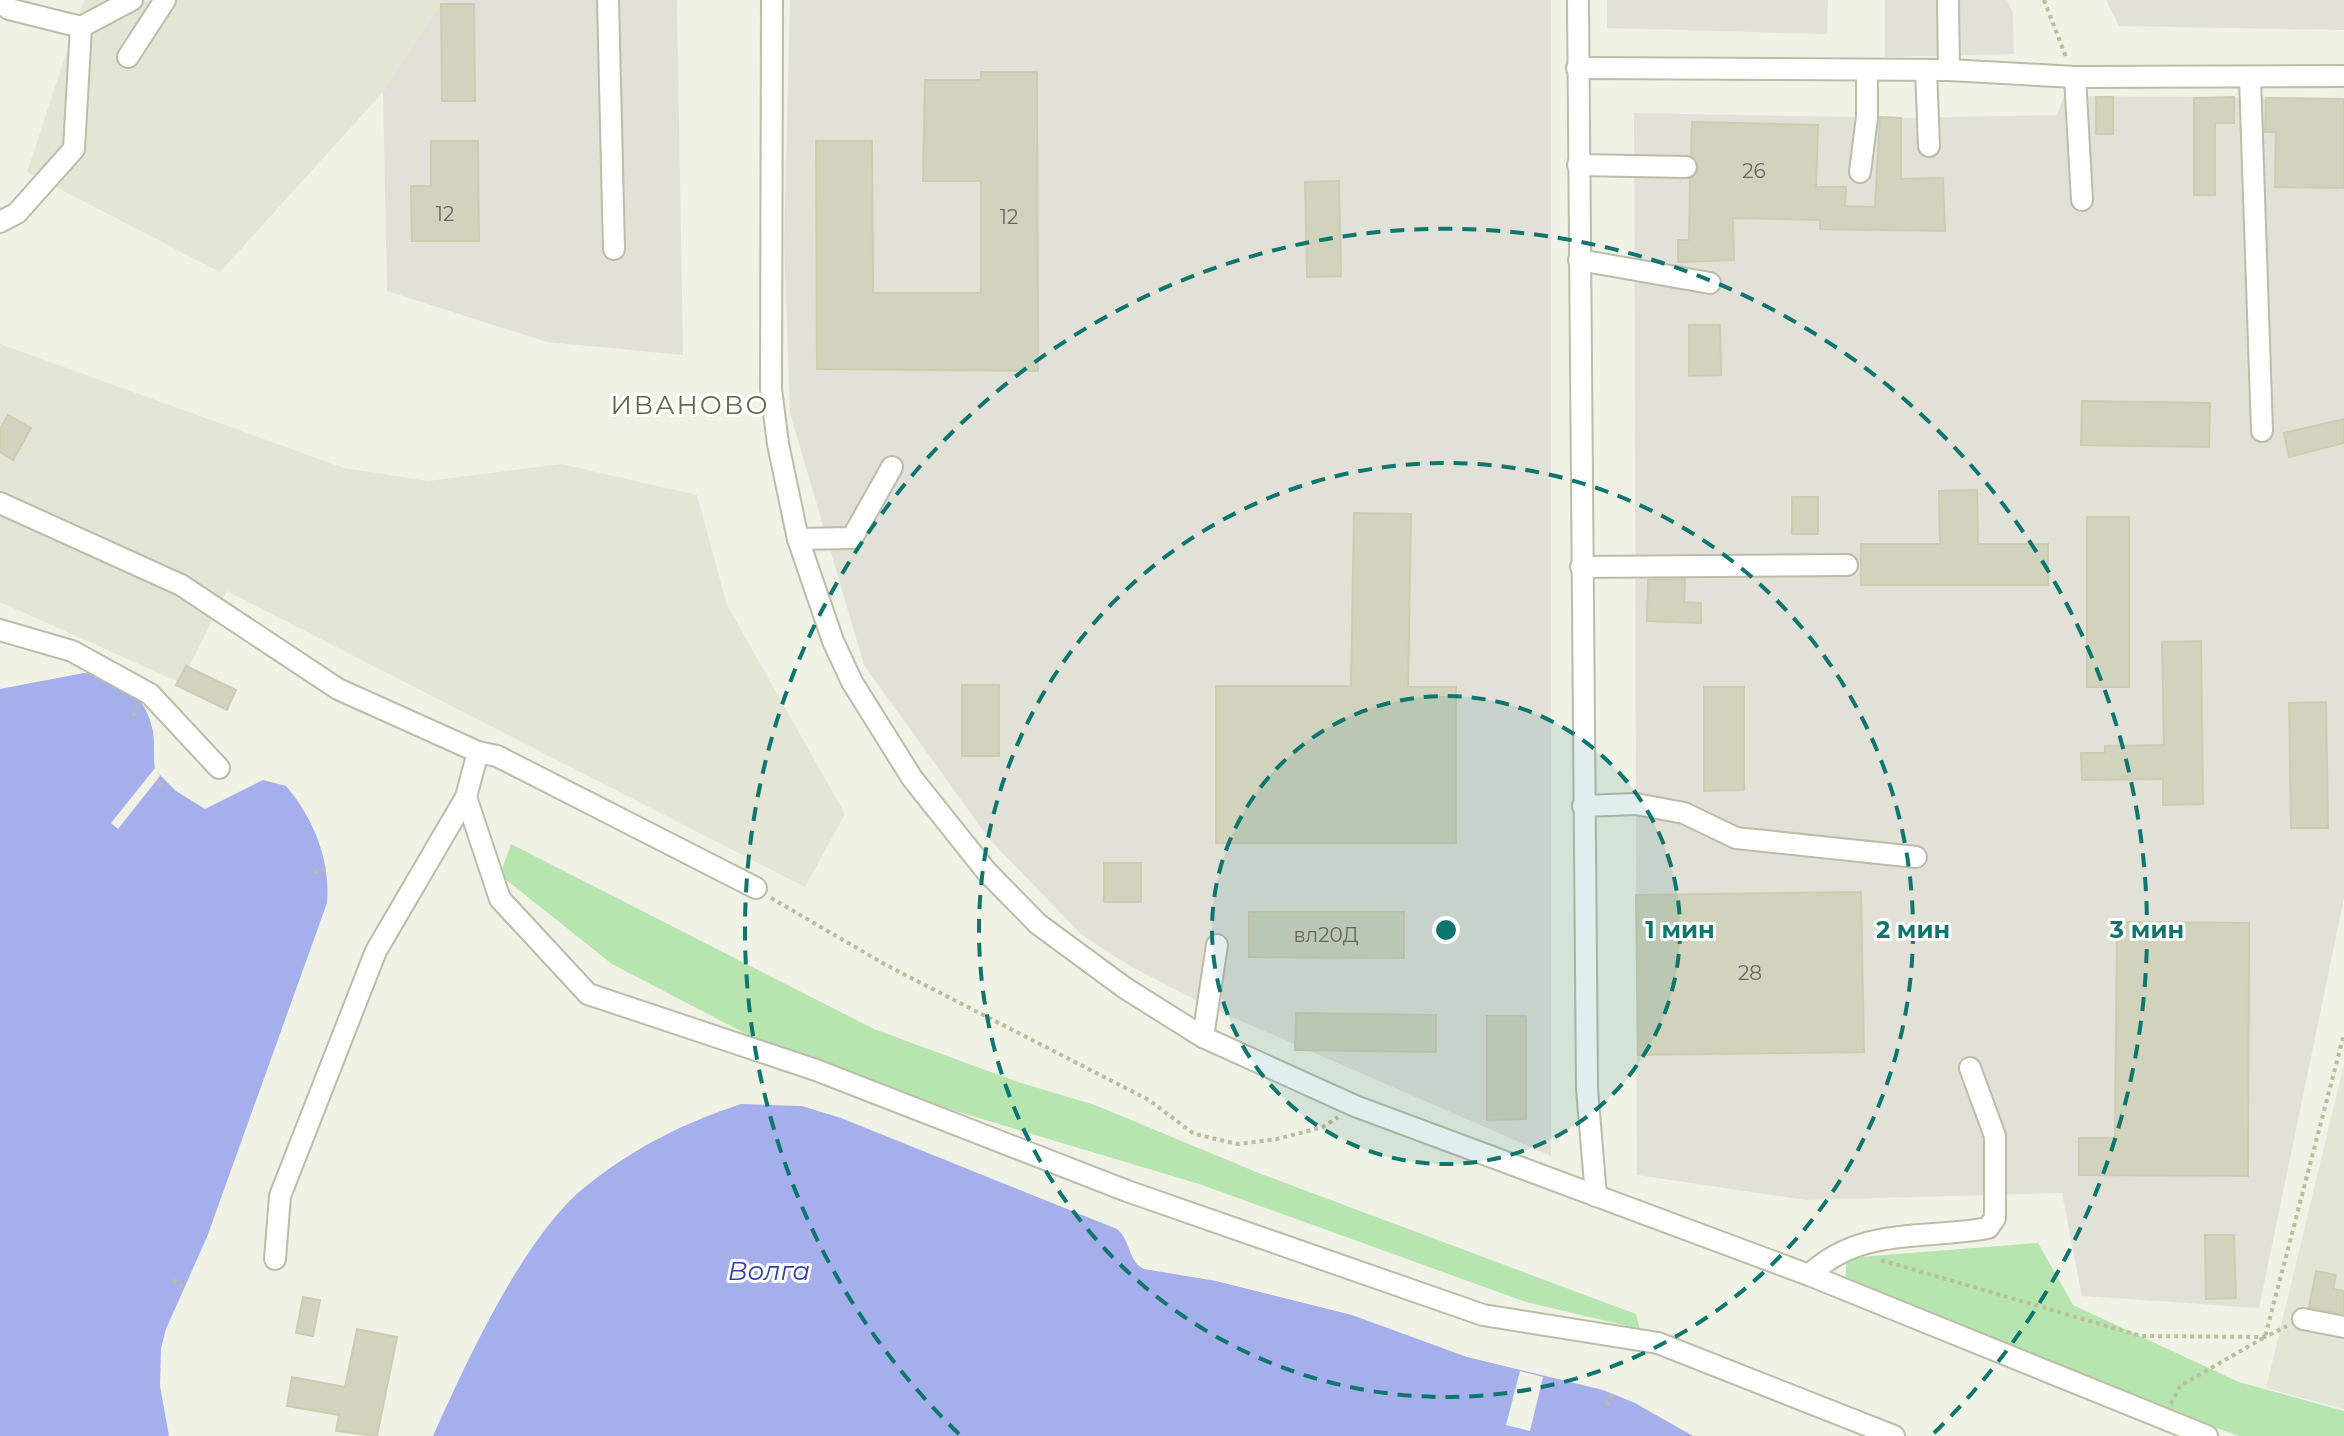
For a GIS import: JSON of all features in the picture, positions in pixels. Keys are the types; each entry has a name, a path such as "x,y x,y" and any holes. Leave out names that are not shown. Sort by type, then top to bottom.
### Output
{"street":[{"path":"3,11 81,27 132,0"},
{"path":"128,57 165,0"},
{"path":"608,0 614,249"},
{"path":"772,0 771,389 778,444 798,539 833,641 852,682 912,778 987,872 1038,924 1125,988 1203,1037 1355,1106 1809,1275 2207,1436"},
{"path":"1578,0 1587,1089 1596,1196"},
{"path":"1948,0 1949,70"},
{"path":"0,222 17,213 74,149 81,27"},
{"path":"1577,68 1949,70 2075,77 2344,76"},
{"path":"1860,172 1867,117 1867,70"},
{"path":"1926,70 1929,146"},
{"path":"2075,77 2082,200"},
{"path":"2250,78 2262,431"},
{"path":"1578,165 1686,167"},
{"path":"1579,260 1710,283"},
{"path":"798,539 852,538 892,467"},
{"path":"0,503 181,585 338,689 478,752 497,756 756,888"},
{"path":"1581,567 1847,565"},
{"path":"0,630 72,651 150,694 219,768"},
{"path":"275,1259 280,1196 376,951 466,797 478,752"},
{"path":"466,797 500,899 588,994 816,1070 1127,1191 1483,1315 1658,1343 1894,1436"},
{"path":"1583,806 1636,804 1684,813 1736,838 1916,857"},
{"path":"1203,1037 1217,945"},
{"path":"1809,1275 1845,1248 1886,1238 1949,1235 1988,1228 1995,1218 1995,1136 1970,1068"},
{"path":"2303,1319 2344,1327"}],"path":[{"path":"2044,0 2075,77"},
{"path":"159,786 162,779"},
{"path":"314,872 327,869"},
{"path":"756,888 886,965 983,1012 1149,1100 1194,1134 1238,1144 1277,1139 1323,1127 1355,1106"},
{"path":"2265,1337 2344,1034"},
{"path":"1845,1248 2018,1303 2141,1336 2265,1337"},
{"path":"173,1280 186,1289"},
{"path":"2163,1419 2180,1386 2303,1319"},
{"path":"1607,1405 1611,1394"}],"shaded area":[{"path":"84,0 443,0 383,92 220,272 27,172"},
{"path":"443,0 677,0 683,355 547,342 387,291 383,92"},
{"path":"790,0 1551,0 1551,1156 1209,1007 1130,966 1082,935 990,840 864,665 790,413 784,243"},
{"path":"1607,0 1828,0 1827,34 1607,28"},
{"path":"1885,0 2007,0 2013,13 2014,54 1885,57"},
{"path":"2106,0 2344,0 2344,30 2119,26"},
{"path":"2064,96 2344,98 2344,898 2259,1308 2082,1296 2062,1193 1806,1200 1637,1175 1634,113 1901,118 2057,115"},
{"name":"ИВАНОВО","path":"0,344 344,468 428,481 561,464 697,495 727,605 845,814 805,887 227,591 181,683 0,602"},
{"path":"2344,1064 2344,1409 2266,1388"}],"green space":[{"path":"511,844 874,1029 1018,1082 1095,1105 1261,1174 1636,1314 1640,1329 1526,1302 1199,1184 942,1107 754,1038 612,964 500,875"},
{"path":"2038,1243 2073,1305 2239,1382 2344,1411 2344,1436 2239,1436 2140,1401 1845,1281 1847,1258"}],"water":[{"path":"84,673 97,674 120,683 138,698 150,719 155,770 176,791 205,809 263,780 286,786 312,826 326,871 327,903 207,1237 166,1329 161,1348 160,1386 169,1436 0,1436 0,689"},
{"name":"Волга","path":"741,1104 802,1106 841,1118 1117,1229 1135,1261 1144,1269 1216,1281 1352,1315 1467,1357 1603,1390 1635,1403 1693,1436 433,1436 498,1303 518,1269 562,1209 603,1173 640,1149 699,1120"}],"pier":[{"path":"155,768 160,776 118,829 111,823"},
{"path":"1520,1371 1543,1377 1530,1431 1506,1425"}],"building":[{"path":"441,4 474,4 475,101 442,101"},
{"path":"981,72 1037,72 1038,371 817,369 816,141 872,141 873,293 981,293 981,181 923,181 925,80 981,80"},
{"path":"2096,97 2113,97 2113,134 2096,134"},
{"path":"2234,97 2234,123 2215,123 2215,195 2194,195 2194,98"},
{"path":"2266,98 2344,99 2344,188 2275,187 2276,132 2265,132"},
{"path":"1880,117 1901,118 1901,179 1943,178 1945,231 1820,229 1820,220 1733,218 1734,260 1678,262 1678,240 1689,240 1690,179 1699,168 1691,155 1692,122 1818,125 1816,187 1846,187 1845,206 1875,207"},
{"path":"431,141 478,141 479,241 412,241 411,186 431,186"},
{"path":"1339,181 1341,276 1307,277 1305,182"},
{"path":"1689,325 1720,325 1721,375 1689,376"},
{"path":"2082,401 2210,403 2209,447 2081,445"},
{"path":"8,415 31,428 13,460 0,452 0,429"},
{"path":"2344,419 2344,443 2289,457 2284,433"},
{"path":"1977,490 1978,544 2048,544 2048,585 1861,585 1861,544 1940,544 1939,491"},
{"path":"1792,497 1818,497 1818,534 1792,534"},
{"path":"1354,513 1411,514 1408,687 1456,687 1456,843 1216,843 1216,686 1351,686"},
{"path":"2087,517 2129,517 2129,687 2087,687"},
{"path":"1685,579 1684,602 1701,603 1701,623 1647,621 1648,580"},
{"path":"2201,641 2203,804 2163,805 2163,779 2082,780 2081,753 2105,753 2105,746 2164,745 2162,642"},
{"path":"186,666 236,690 227,710 176,685"},
{"path":"962,685 999,685 999,756 962,756"},
{"path":"1704,687 1744,687 1744,790 1704,791"},
{"path":"2326,702 2328,828 2291,828 2289,703"},
{"path":"1104,863 1141,863 1141,902 1104,902"},
{"path":"1861,892 1864,1052 1638,1055 1636,895"},
{"path":"1249,912 1404,912 1404,958 1249,957"},
{"path":"2117,922 2249,923 2248,1176 2079,1175 2079,1138 2115,1138"},
{"path":"1296,1013 1436,1015 1436,1052 1295,1050"},
{"path":"1487,1016 1526,1016 1526,1119 1487,1120"},
{"path":"2205,1235 2234,1235 2236,1298 2206,1299"},
{"path":"2316,1271 2336,1275 2333,1289 2344,1291 2344,1314 2309,1307"},
{"path":"303,1297 320,1300 313,1336 296,1333"},
{"path":"357,1329 397,1337 377,1436 336,1431 339,1415 287,1406 292,1377 345,1387"}],"district":[{"name":"ИВАНОВО","path":"690,405"}]}
